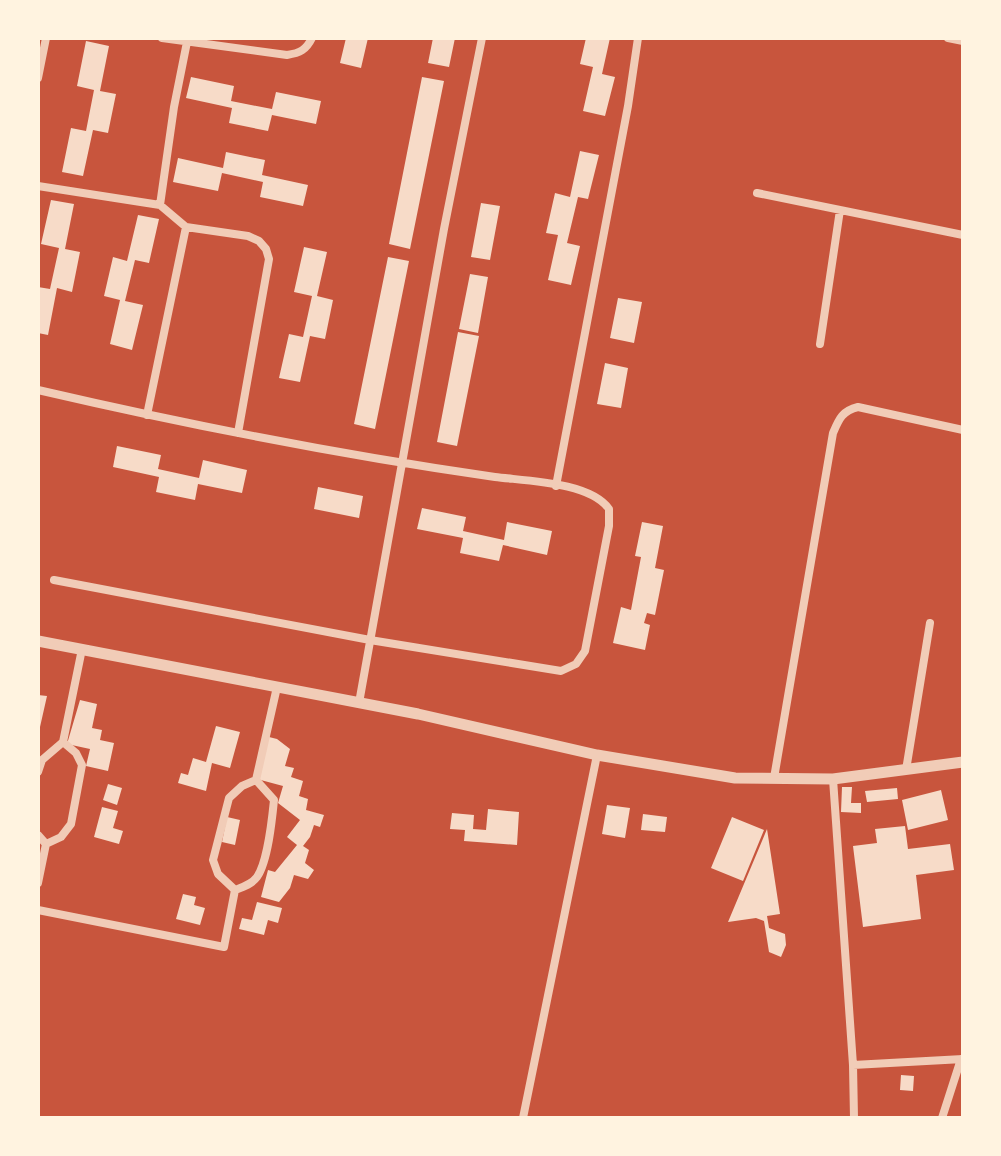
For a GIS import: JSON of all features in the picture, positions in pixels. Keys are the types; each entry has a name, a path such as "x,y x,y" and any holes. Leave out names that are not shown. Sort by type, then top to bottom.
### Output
{"street":[{"path":"38,78 46,38"},
{"path":"162,38 223,42 287,55 307,47 312,38"},
{"path":"359,703 482,38"},
{"path":"556,486 628,106 638,38"},
{"path":"948,38 963,41"},
{"path":"160,205 187,42"},
{"path":"38,186 160,205 186,227 248,236 266,249 269,259 238,433"},
{"path":"757,193 963,235"},
{"path":"820,344 840,210"},
{"path":"147,415 186,227"},
{"path":"38,390 147,415 402,464 556,486 594,494 609,509 609,526 585,651 576,664 561,671 370,640 54,580"},
{"path":"774,778 833,433 840,416 858,407 963,430"},
{"path":"906,770 930,623"},
{"path":"38,641 359,703 597,755 735,778 833,779 963,762"},
{"path":"38,772 42,760 63,742 82,649"},
{"path":"256,780 277,687"},
{"path":"46,844 61,837 71,824 82,765 76,753 63,742"},
{"path":"523,1118 597,755"},
{"path":"833,779 854,1118"},
{"path":"235,890 218,874 213,860 229,798 242,786 256,780"},
{"path":"235,890 251,883 259,875 271,828 274,800 256,780"},
{"path":"38,835 46,844"},
{"path":"38,883 46,844"},
{"path":"38,910 224,947 235,890"},
{"path":"853,1065 962,1059 942,1118"}],"building":[{"path":"346,38 368,38 361,68 340,63"},
{"path":"433,38 455,38 449,67 428,63"},
{"path":"586,38 610,38 602,74 615,77 605,116 583,111 593,67 580,64"},
{"path":"86,41 109,46 100,91 116,94 108,133 93,130 83,176 62,172 71,128 86,131 94,90 77,86"},
{"path":"191,77 234,86 231,101 272,109 276,92 321,101 316,124 272,115 268,131 229,123 232,108 186,98"},
{"path":"422,77 444,81 410,249 389,244"},
{"path":"580,151 599,155 588,199 578,197 567,243 580,246 571,285 548,280 558,235 546,233 555,193 570,197"},
{"path":"226,152 265,160 262,175 308,185 303,206 260,197 263,182 222,173 218,191 173,182 178,158 223,168"},
{"path":"51,200 74,204 65,249 80,252 72,292 57,288 48,335 38,333 38,287 50,289 59,248 41,244"},
{"path":"481,203 500,206 490,260 471,257"},
{"path":"138,215 159,219 149,263 135,260 125,301 143,305 132,350 110,344 120,300 104,296 113,257 127,261"},
{"path":"304,247 327,252 317,296 333,300 325,339 310,336 300,382 279,378 289,334 303,337 312,296 294,292"},
{"path":"388,257 409,261 375,429 354,424"},
{"path":"470,274 488,277 478,333 459,329"},
{"path":"618,298 642,302 634,343 610,338"},
{"path":"458,332 479,336 457,446 437,442"},
{"path":"605,363 628,368 621,408 597,404"},
{"path":"117,446 161,455 158,469 199,478 203,460 247,470 242,493 198,484 195,500 156,492 159,477 113,467"},
{"path":"318,487 363,496 359,518 314,509"},
{"path":"422,508 466,517 463,531 504,540 507,522 552,531 547,555 503,545 499,561 460,553 463,538 417,529"},
{"path":"642,522 663,526 655,568 664,570 655,615 647,613 644,623 650,625 645,650 613,643 621,607 631,610 641,557 635,556"},
{"path":"38,695 47,696 40,727 38,726"},
{"path":"80,700 97,704 92,728 102,730 100,740 114,743 108,771 86,766 90,749 67,744"},
{"path":"216,726 240,732 230,768 212,763 206,791 178,783 181,773 188,775 193,758 206,762"},
{"path":"269,737 290,749 285,766 294,768 291,777 303,781 299,796 308,799 306,810 324,815 320,827 314,825 303,846 309,850 305,863 314,870 308,879 294,875 290,888 279,902 261,897 268,870 275,872 297,845 287,837 300,820 278,803 283,786 257,779"},
{"path":"108,784 122,788 117,805 103,800"},
{"path":"842,787 852,787 851,803 861,803 861,813 841,812"},
{"path":"897,788 898,799 867,802 865,791"},
{"path":"941,790 948,820 908,830 902,800"},
{"path":"607,805 630,808 625,838 602,834"},
{"path":"102,807 118,811 113,828 123,831 119,844 94,837"},
{"path":"488,809 519,812 517,845 464,841 465,830 450,829 452,813 474,815 473,829 486,830"},
{"path":"643,814 667,817 665,832 641,830"},
{"path":"227,817 240,820 235,845 222,842"},
{"path":"732,817 764,830 743,881 711,868"},
{"path":"905,826 908,849 950,844 954,870 916,875 921,919 863,927 853,846 877,843 875,829"},
{"path":"767,829 780,914 767,916 769,928 785,934 786,945 781,957 769,952 764,921 756,918 728,922"},
{"path":"183,894 196,897 194,905 205,908 200,925 176,919"},
{"path":"257,902 282,908 278,923 268,920 264,935 239,929 242,918 252,920"},
{"path":"901,1075 914,1076 913,1091 900,1090"}]}
